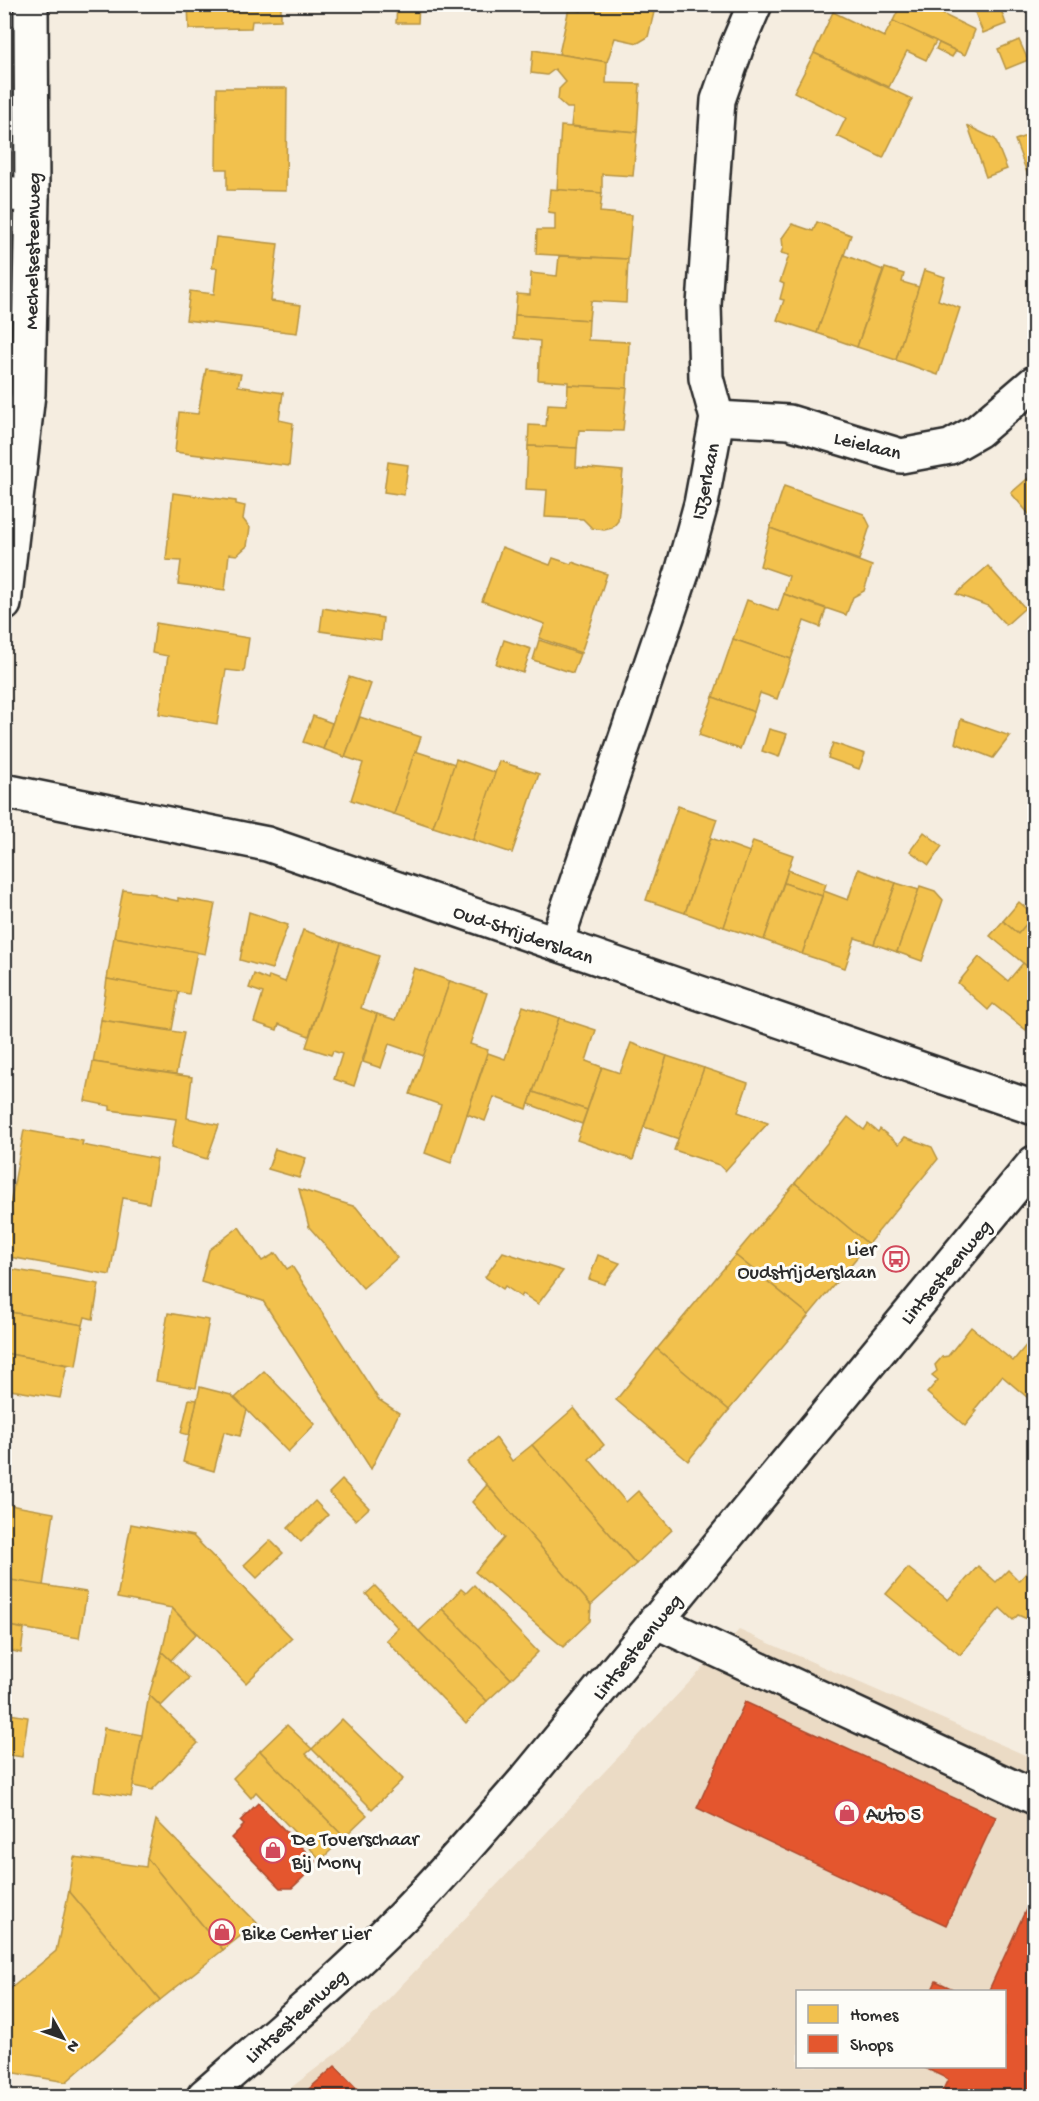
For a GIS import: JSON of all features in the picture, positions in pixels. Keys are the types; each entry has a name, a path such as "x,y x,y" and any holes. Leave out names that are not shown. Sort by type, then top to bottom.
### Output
{"street":[{"name":"Mechelsesteenweg","path":"4,604 28,394 18,195 31,4"},
{"name":"IJzerlaan","path":"556,943 682,573 701,504 717,418 706,378 704,305 718,100 755,4"},
{"name":"Leielaan","path":"717,418 789,422 901,456 950,447 978,430 1035,382"},
{"name":"Oud-Strijderslaan","path":"4,791 267,844 1035,1108"},
{"name":"Lintsesteenweg","path":"204,2097 318,1996 401,1918 444,1873 527,1778 1035,1163"},
{"path":"655,1622 1035,1797"}],"shaded area":[{"path":"739,1630 1034,1759 1034,2096 280,2096 339,2051"}],"building: Homes":[{"path":"188,4 281,4 281,20 252,21 251,28 189,29"},
{"path":"397,4 419,4 418,23 396,23"},
{"path":"582,4 656,4 648,37 638,43 615,38 607,62 559,54 569,8 581,11"},
{"path":"901,4 922,4 975,30 965,55 893,21"},
{"path":"988,4 999,4 1006,24 983,33 974,10"},
{"path":"833,12 884,37 893,21 936,41 926,60 907,51 889,87 814,53"},
{"path":"1019,40 1028,60 1006,69 998,49"},
{"path":"939,43 956,51 952,57 936,49"},
{"path":"533,50 607,62 606,83 640,84 637,132 571,126 573,108 567,108 558,100 559,89 566,82 555,69 547,75 531,73"},
{"path":"814,53 912,99 883,158 837,136 846,118 794,92"},
{"path":"217,88 287,88 286,191 227,190 227,169 216,169"},
{"path":"561,126 637,132 633,176 602,174 602,193 557,190"},
{"path":"968,126 995,139 1007,169 986,177"},
{"path":"1034,133 1034,192 1015,140"},
{"path":"550,189 602,193 600,212 632,215 628,259 536,254 537,230 555,230 555,213 548,212"},
{"path":"817,222 851,235 817,333 777,320 784,300 780,299 784,284 780,282 789,255 781,253 782,238 792,224 813,231"},
{"path":"216,237 278,244 271,301 301,305 297,333 186,320 190,291 214,294 217,268 212,268"},
{"path":"844,255 883,270 857,347 817,333"},
{"path":"559,256 628,259 626,303 591,301 589,320 515,315 517,294 530,295 531,273 557,276"},
{"path":"885,268 904,274 902,282 919,287 896,360 857,347"},
{"path":"924,270 945,277 938,300 960,308 938,375 896,360"},
{"path":"515,315 589,320 588,340 629,342 627,388 568,385 568,382 538,380 540,341 514,338"},
{"path":"206,369 241,374 238,386 283,393 279,420 293,423 289,466 175,452 179,412 198,414"},
{"path":"568,385 627,388 623,431 579,430 577,448 528,446 529,425 546,426 548,404 567,405"},
{"path":"528,446 577,448 576,467 623,471 618,521 612,528 604,530 592,528 583,519 545,517 547,490 526,489"},
{"path":"388,462 408,465 404,495 384,492"},
{"path":"1034,473 1034,520 1011,493"},
{"path":"784,486 864,514 870,526 859,560 770,528"},
{"path":"173,493 236,501 236,504 245,506 243,519 250,528 247,546 237,555 229,554 225,590 178,584 181,561 166,560"},
{"path":"770,528 872,566 864,591 853,597 846,615 784,594 789,576 760,566"},
{"path":"502,547 550,565 553,558 607,574 581,653 539,638 545,624 482,601"},
{"path":"988,566 1025,608 1006,625 988,606 956,594"},
{"path":"784,594 826,609 820,627 804,621 791,659 733,639 747,600 778,611"},
{"path":"323,608 383,618 381,640 320,631"},
{"path":"156,623 249,638 244,672 226,670 217,724 159,714 168,656 152,653"},
{"path":"733,639 791,659 777,699 760,693 754,712 713,697"},
{"path":"504,640 531,649 523,673 496,664"},
{"path":"539,640 580,654 573,673 533,660"},
{"path":"349,677 371,684 345,757 323,749"},
{"path":"713,697 754,712 740,749 699,735"},
{"path":"313,716 332,723 323,749 303,742"},
{"path":"360,717 421,737 394,814 351,800 363,763 345,757"},
{"path":"961,719 1010,736 993,758 955,743"},
{"path":"769,729 787,734 779,757 762,751"},
{"path":"833,743 865,754 859,769 828,758"},
{"path":"415,751 455,764 433,827 394,814"},
{"path":"456,759 496,773 473,840 433,827"},
{"path":"499,761 539,774 512,853 473,840"},
{"path":"678,806 717,819 685,913 646,900"},
{"path":"924,832 942,846 929,865 910,851"},
{"path":"711,838 750,852 724,927 685,913"},
{"path":"753,841 793,855 764,940 724,927"},
{"path":"858,869 896,883 874,944 855,938 845,968 802,954 824,891 848,900"},
{"path":"788,870 826,884 822,896 784,883"},
{"path":"784,883 822,896 802,954 764,940"},
{"path":"896,883 919,890 897,952 874,944"},
{"path":"920,886 935,891 943,900 922,961 897,952"},
{"path":"123,890 155,894 155,896 178,901 178,898 215,904 205,954 114,937"},
{"path":"1019,902 1034,915 1018,934 1003,921"},
{"path":"249,912 288,925 272,969 240,960"},
{"path":"1034,915 1034,972 990,936 1003,921 1018,934"},
{"path":"303,930 341,943 309,1036 279,1024 277,1030 254,1022 263,993 249,988 254,974 268,980 269,976 285,982"},
{"path":"114,937 197,952 189,994 107,979"},
{"path":"341,943 379,956 361,1008 377,1014 354,1086 334,1079 342,1054 333,1051 331,1055 306,1047"},
{"path":"979,957 1008,981 1023,963 1034,972 1034,1030 1028,1025 1026,1030 993,1004 988,1010 958,983"},
{"path":"414,968 450,981 424,1056 389,1044 381,1068 363,1062 377,1014 396,1020"},
{"path":"107,979 179,992 172,1030 101,1020"},
{"path":"450,981 487,993 470,1044 488,1050 451,1163 425,1153 441,1105 410,1094"},
{"path":"523,1006 559,1018 527,1109 494,1097 485,1121 467,1114 488,1053 505,1059"},
{"path":"559,1018 596,1030 586,1061 602,1067 587,1110 533,1092"},
{"path":"101,1020 184,1033 176,1074 93,1062"},
{"path":"631,1043 667,1056 633,1160 577,1140 602,1067 620,1073"},
{"path":"667,1056 704,1068 679,1139 644,1127"},
{"path":"93,1062 192,1077 187,1118 219,1125 207,1159 171,1148 176,1119 110,1110 110,1106 85,1101"},
{"path":"704,1068 748,1083 738,1112 768,1123 725,1171 719,1165 674,1150"},
{"path":"533,1092 587,1110 582,1124 529,1104"},
{"path":"848,1117 864,1130 868,1124 878,1132 880,1129 899,1144 905,1137 932,1147 938,1159 868,1244 795,1183"},
{"path":"24,1130 83,1141 82,1145 157,1159 149,1203 123,1198 110,1275 4,1256 4,1237"},
{"path":"275,1149 306,1158 299,1178 268,1169"},
{"path":"795,1183 868,1244 809,1315 735,1255"},
{"path":"299,1189 356,1207 397,1258 363,1288 309,1227"},
{"path":"239,1227 262,1261 276,1253 287,1269 292,1266 379,1400 399,1413 371,1469 263,1301 201,1282 209,1250"},
{"path":"503,1252 563,1271 538,1304 523,1294 521,1297 505,1286 503,1289 485,1277"},
{"path":"598,1255 620,1263 604,1284 589,1279"},
{"path":"735,1255 809,1315 729,1410 657,1349"},
{"path":"4,1268 99,1284 93,1319 85,1317 83,1325 4,1311"},
{"path":"4,1311 83,1325 76,1366 4,1353"},
{"path":"168,1313 209,1320 196,1388 156,1381"},
{"path":"971,1327 1013,1361 1028,1343 1034,1349 1034,1403 1002,1376 974,1410 977,1411 965,1426 927,1393 938,1380 932,1375 937,1371 935,1365 942,1357 948,1356"},
{"path":"657,1349 729,1410 688,1461 616,1400"},
{"path":"4,1353 67,1365 60,1398 4,1389"},
{"path":"264,1371 315,1424 288,1452 235,1398"},
{"path":"200,1387 231,1395 247,1410 240,1436 224,1432 214,1471 183,1462"},
{"path":"189,1399 197,1400 189,1435 181,1433"},
{"path":"574,1408 604,1445 589,1459 626,1502 638,1491 672,1530 636,1564 532,1445"},
{"path":"496,1438 512,1461 532,1445 636,1564 591,1605 467,1462"},
{"path":"342,1480 369,1508 356,1520 329,1493"},
{"path":"487,1485 591,1605 590,1621 563,1647 475,1572 504,1538 472,1502"},
{"path":"315,1501 328,1515 301,1542 288,1528"},
{"path":"4,1504 54,1513 43,1586 4,1579"},
{"path":"131,1524 193,1536 292,1638 246,1683 172,1608 117,1598"},
{"path":"270,1540 283,1553 257,1578 244,1565"},
{"path":"978,1566 996,1582 1008,1570 1019,1581 1028,1571 1034,1576 1034,1622 1018,1615 1013,1620 1000,1608 960,1655 886,1594 908,1568 948,1600"},
{"path":"4,1579 87,1592 79,1638 4,1625"},
{"path":"474,1585 538,1652 511,1679 442,1609 461,1589 466,1593"},
{"path":"375,1586 487,1701 466,1723 386,1640 398,1628 366,1594"},
{"path":"172,1608 196,1634 171,1660 162,1652"},
{"path":"442,1609 511,1679 487,1701 419,1631"},
{"path":"4,1625 24,1629 21,1653 4,1649"},
{"path":"162,1652 189,1678 161,1706 149,1695"},
{"path":"149,1695 198,1743 152,1790 133,1786"},
{"path":"4,1713 28,1717 22,1757 4,1754"},
{"path":"342,1719 403,1779 372,1809 312,1749"},
{"path":"287,1725 312,1749 306,1754 367,1815 344,1837 260,1751"},
{"path":"104,1728 142,1735 131,1797 94,1791"},
{"path":"260,1751 344,1837 321,1860 256,1792 251,1798 233,1778"},
{"path":"156,1820 257,1923 223,1950 147,1858"},
{"path":"74,1857 146,1867 147,1858 223,1950 160,2000 69,1891"},
{"path":"69,1891 160,2000 66,2082 4,2071 4,1994 56,1951"}],"building: Shops":[{"name":"Auto 5","path":"745,1702 996,1817 946,1925 697,1808"},
{"name":"De Toverschaar Bij Mony","path":"258,1803 316,1862 292,1888 280,1888 231,1838 244,1825 240,1821"},
{"path":"1034,1892 1034,2096 940,2096 948,2079 925,2068 1006,2068 1006,1990 989,1990"},
{"path":"936,1981 955,1990 932,1990"},
{"path":"335,2066 364,2096 301,2096"}],"place":[{"name":"Lier Oudstrijderslaan","path":"896,1259"},
{"name":"Auto 5","path":"847,1813"},
{"name":"De Toverschaar Bij Mony","path":"273,1850"},
{"name":"Bike Center Lier","path":"222,1932"}]}
